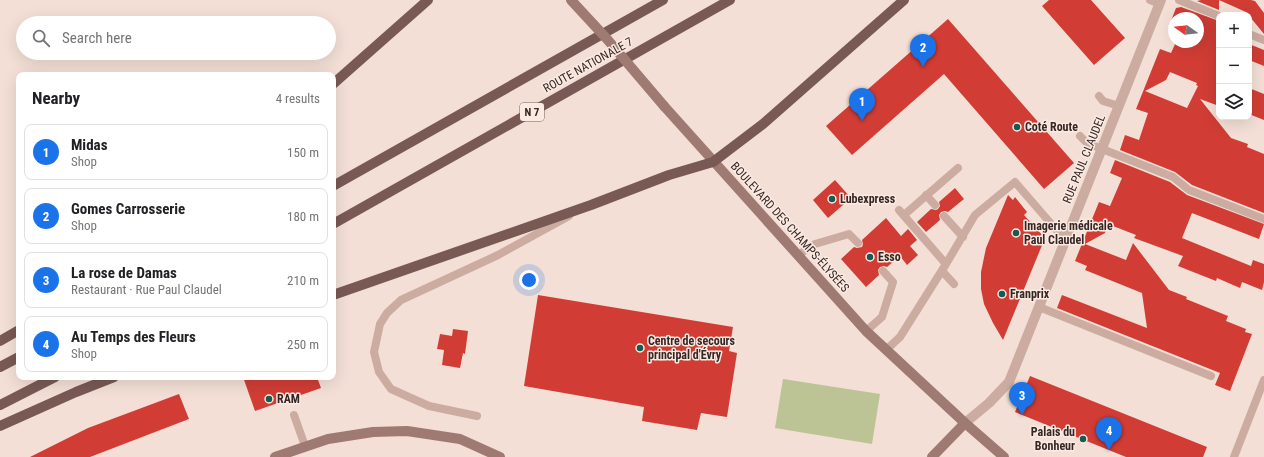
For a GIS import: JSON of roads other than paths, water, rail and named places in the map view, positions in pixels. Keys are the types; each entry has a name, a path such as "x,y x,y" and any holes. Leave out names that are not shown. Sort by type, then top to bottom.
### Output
{"main road":[{"path":"336,81 428,0"},
{"name":"BOULEVARD DES CHAMPS-ÉLYSÉES","path":"571,0 866,331 964,424 1004,457"},
{"name":"ROUTE NATIONALE 7","path":"336,184 663,0"},
{"name":"ROUTE NATIONALE 7","path":"336,222 730,0"},
{"path":"336,294 591,205 669,175 714,162 763,124 904,0"},
{"path":"0,341 16,332"},
{"path":"0,367 16,359"},
{"path":"0,405 49,380"},
{"path":"0,426 106,380"},
{"path":"932,457 964,424"},
{"path":"275,457 328,438 365,433 407,431 460,439 500,457"}],"street":[{"name":"RUE PAUL CLAUDEL","path":"964,424 989,403 1009,382 1119,106 1157,1"}],"lane":[{"path":"1179,0 1216,15"},
{"path":"1252,35 1264,40"},
{"path":"1099,96 1103,101 1119,106"},
{"path":"1080,136 1087,143 1173,177 1190,190 1264,219"},
{"path":"954,284 944,267 902,213 958,168"},
{"path":"886,350 900,337 923,306 975,215 1015,182 1066,240"},
{"path":"926,195 935,205"},
{"path":"477,416 430,406 391,390 379,372 374,352 380,324 387,313 401,300 498,254 591,205"},
{"path":"944,216 963,237"},
{"path":"798,255 815,244 849,234 858,244"},
{"path":"866,331 882,317 894,282 883,271"},
{"path":"1039,307 1211,376"},
{"path":"1234,457 1264,380"},
{"path":"294,415 305,446"}],"place":[{"name":"Gomes Carrosserie","path":"923,67"},
{"name":"Midas","path":"862,121"},
{"name":"Coté Route","path":"1017,127"},
{"name":"Lubexpress","path":"832,199"},
{"name":"Imagerie médicale Paul Claudel","path":"1016,233"},
{"name":"Esso","path":"870,257"},
{"name":"Franprix","path":"1002,294"},
{"name":"Centre de secours principal d'Évry","path":"640,348"},
{"name":"RAM","path":"269,399"},
{"name":"La rose de Damas","path":"1022,415"},
{"name":"Palais du Bonheur","path":"1083,439"},
{"name":"Au Temps des Fleurs","path":"1109,450"}]}
